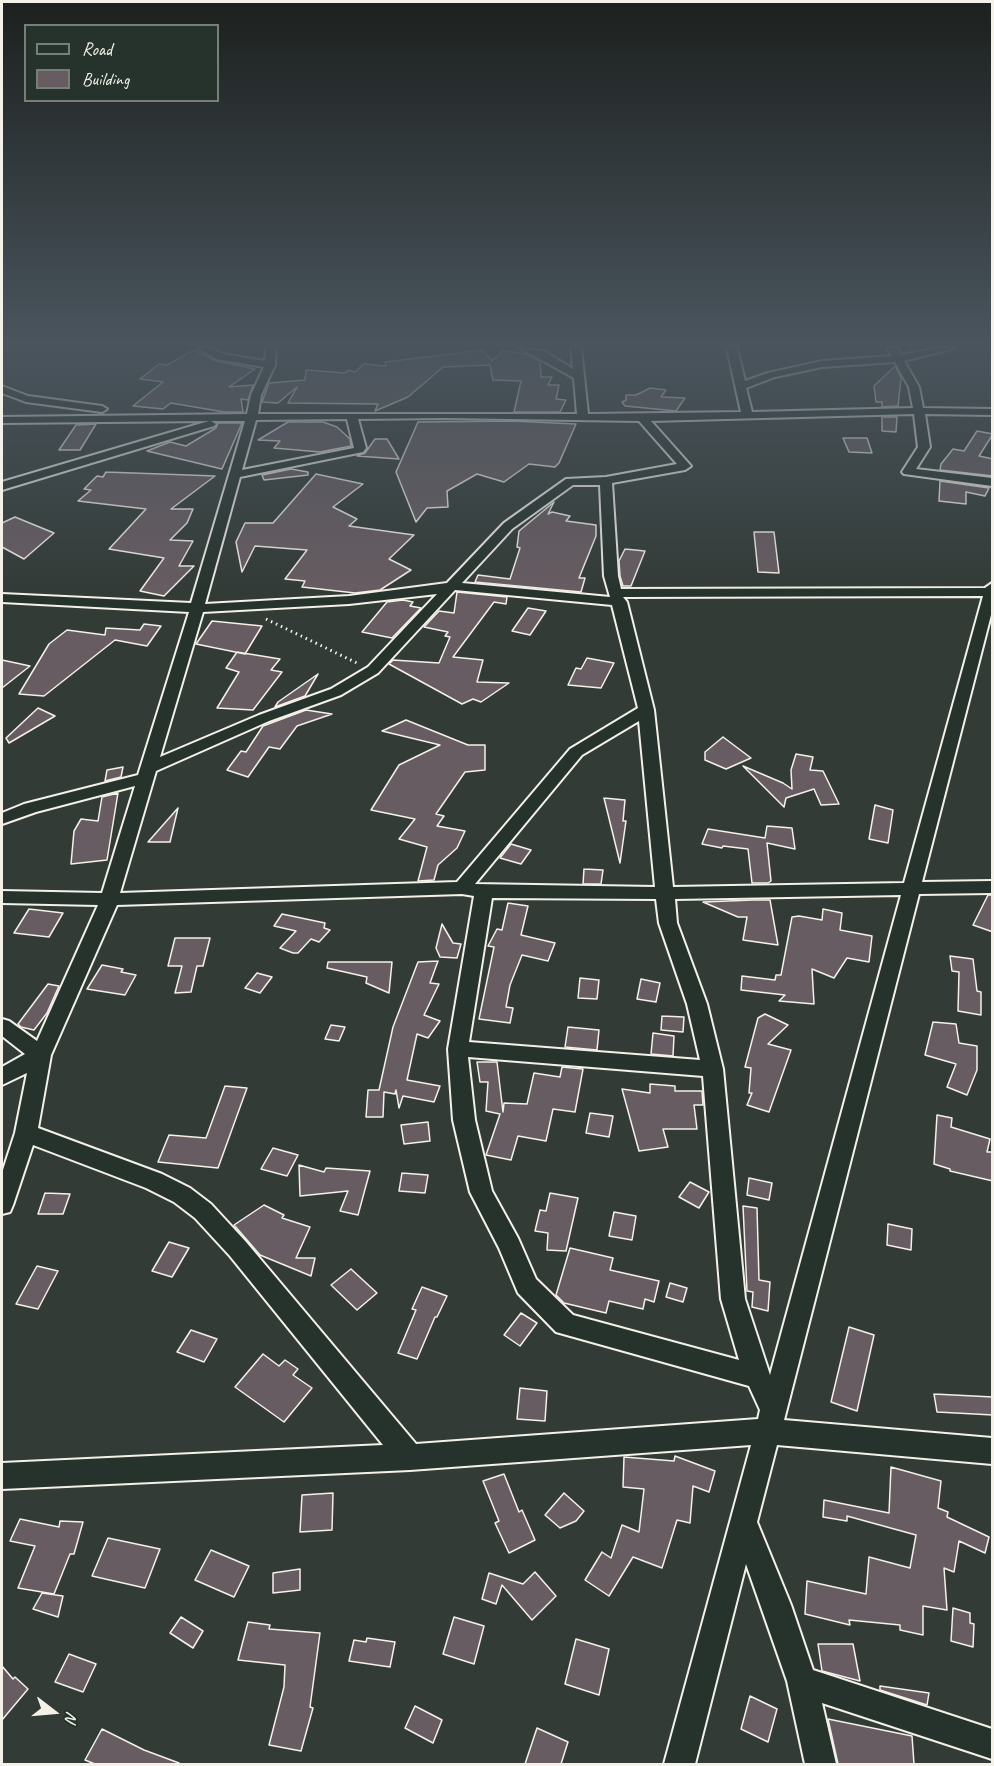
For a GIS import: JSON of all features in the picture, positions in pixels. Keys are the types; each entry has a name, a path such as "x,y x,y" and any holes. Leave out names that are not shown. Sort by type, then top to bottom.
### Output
{"street":[{"path":"2,486 190,430"},
{"path":"2,1205 26,1133 41,1055 104,917 248,430"},
{"path":"234,475 358,450 360,448 356,430"},
{"path":"2,819 30,808 148,773 264,718 336,692 373,670 508,526 565,486 583,480 606,481 685,466 653,430"},
{"path":"921,430 924,447 919,459 908,472 993,482"},
{"path":"606,481 617,597 646,710 668,923 698,1004 713,1069 733,1299 770,1420"},
{"path":"2,598 196,608 360,599 426,592 453,586 617,597 992,590 679,1764"},
{"path":"646,710 576,752 473,890 458,1049 458,1071 464,1120 481,1192 510,1245 527,1286 565,1324 676,1356 757,1376"},
{"path":"2,897 109,899 473,890 663,892 993,887"},
{"path":"2,1026 41,1055"},
{"path":"458,1049 713,1069"},
{"path":"2,1077 41,1055"},
{"path":"26,1133 154,1181 182,1195 203,1211 238,1249 410,1457"},
{"path":"2,1476 410,1457 770,1420 993,1451"},
{"path":"743,1522 777,1605 802,1681 820,1764"},
{"path":"802,1681 993,1744"}],"path":[{"path":"244,607 315,644 373,670"}],"building":[{"path":"72,430 92,430 80,450 59,450"},
{"path":"212,430 239,430 222,469 147,451 170,442 186,446"},
{"path":"274,430 341,430 350,439 351,446 320,452 274,448 280,441 258,440"},
{"path":"414,430 573,430 555,467 529,464 504,482 477,474 447,491 448,507 427,508 416,522 396,472"},
{"path":"977,431 993,434 979,456 993,459 993,476 940,470 941,464 953,449 964,451"},
{"path":"843,438 867,438 872,453 849,452"},
{"path":"375,439 387,439 399,459 357,456 365,453"},
{"path":"291,469 308,472 308,475 264,480 262,475"},
{"path":"106,472 215,476 171,509 193,509 187,523 170,540 193,541 179,566 194,566 164,596 140,591 164,558 109,549 146,509 78,501 91,490 84,489 97,476 103,477"},
{"path":"316,474 363,484 333,507 357,519 349,526 414,535 389,559 411,570 380,590 355,593 302,587 305,581 285,579 307,550 255,546 242,572 236,542 245,523 273,523"},
{"path":"940,481 989,488 985,496 966,492 966,504 939,501"},
{"path":"554,502 548,514 552,512 570,516 566,521 596,525 596,536 579,578 585,578 581,592 475,582 478,575 510,579 520,548 517,547 519,531"},
{"path":"15,517 54,533 24,559 2,547 2,523"},
{"path":"754,532 774,532 779,573 758,572"},
{"path":"625,549 645,551 631,586 623,586 620,576 619,561"},
{"path":"457,592 507,597 506,604 494,602 453,657 483,660 477,682 509,683 481,702 473,699 462,704 389,664 393,660 439,663 450,637 445,636 448,632 424,627 439,611 454,613"},
{"path":"403,600 413,602 410,606 421,608 392,638 362,632 387,602"},
{"path":"528,608 546,611 530,635 512,631"},
{"path":"212,621 262,626 245,654 196,644"},
{"path":"144,624 161,626 147,646 115,640 44,696 19,694 49,644 67,630 105,635 106,628 140,630"},
{"path":"237,652 280,659 271,670 282,672 253,710 217,708 239,672 226,668"},
{"path":"587,658 614,663 601,688 568,685 576,668 581,669"},
{"path":"2,660 30,666 2,688"},
{"path":"318,674 305,696 275,707 278,702"},
{"path":"38,708 55,716 9,743 6,738"},
{"path":"306,710 332,714 297,726 280,749 269,747 248,777 227,770 241,751 246,752 263,726"},
{"path":"406,720 468,745 485,745 485,770 465,772 436,814 444,816 437,826 465,831 457,848 438,865 434,880 418,881 427,847 399,839 415,819 371,810 399,765 440,745 382,731"},
{"path":"723,737 751,758 726,769 705,760 705,752"},
{"path":"796,754 813,757 810,770 823,771 839,804 821,805 814,789 786,798 784,807 743,766 792,789 791,770"},
{"path":"123,767 121,777 105,781 107,770"},
{"path":"118,793 107,860 71,864 74,831 81,819 98,821 102,797"},
{"path":"604,798 625,800 623,821 626,821 620,863"},
{"path":"875,805 893,810 888,843 869,839"},
{"path":"178,808 170,842 148,842"},
{"path":"767,826 792,828 795,849 767,843 771,881 768,883 752,883 748,849 723,846 722,848 702,844 708,829 765,838"},
{"path":"511,844 531,850 521,864 500,858"},
{"path":"584,869 603,870 601,884 583,884"},
{"path":"988,895 993,895 993,932 973,925"},
{"path":"770,900 778,945 743,940 747,917 738,917 703,902"},
{"path":"508,903 528,906 521,935 555,943 548,961 522,955 510,985 506,1007 513,1008 510,1023 479,1019 494,947 488,946 497,929 502,930"},
{"path":"29,909 63,913 49,937 14,933"},
{"path":"823,909 842,913 840,930 872,936 869,962 847,958 834,978 812,969 814,1004 779,1001 785,995 741,990 742,976 775,980 776,975 781,975 792,917 822,920"},
{"path":"282,914 325,923 324,928 330,930 319,942 311,939 298,953 293,953 280,948 296,931 274,926"},
{"path":"442,924 453,943 461,944 457,958 440,957 436,948"},
{"path":"175,938 210,938 203,966 197,966 191,992 175,993 182,966 168,966"},
{"path":"950,956 973,959 977,991 981,992 981,1015 958,1011 959,972 952,971"},
{"path":"438,961 430,983 439,984 424,1015 440,1021 428,1038 417,1034 407,1080 440,1086 434,1102 403,1096 399,1108 396,1090 395,1094 384,1092 383,1117 366,1117 368,1090 379,1090 393,1027 418,962"},
{"path":"328,962 392,962 389,993 366,983 367,977 327,968"},
{"path":"102,965 123,969 121,972 136,975 125,995 87,989"},
{"path":"257,973 272,977 260,993 245,988"},
{"path":"580,978 599,980 597,999 578,998"},
{"path":"641,979 660,983 656,1002 637,999"},
{"path":"48,984 59,986 47,1013 34,1030 21,1027 18,1024"},
{"path":"765,1014 788,1025 768,1044 791,1050 769,1112 747,1105 752,1093 749,1093 751,1068 745,1067 758,1018"},
{"path":"662,1016 684,1017 683,1032 661,1030"},
{"path":"933,1022 956,1024 959,1043 977,1046 977,1070 967,1095 947,1087 956,1064 925,1055"},
{"path":"331,1025 345,1027 339,1041 325,1039"},
{"path":"568,1027 599,1030 597,1050 565,1047"},
{"path":"653,1033 674,1036 673,1056 651,1054"},
{"path":"477,1062 497,1062 503,1112 504,1103 527,1104 534,1073 560,1077 562,1067 583,1069 575,1112 553,1109 546,1141 518,1136 511,1160 486,1155 500,1114 486,1111 488,1082 480,1082"},
{"path":"650,1084 675,1086 675,1091 702,1091 703,1105 694,1105 697,1129 663,1129 668,1147 639,1151 622,1089 650,1093"},
{"path":"225,1086 247,1088 218,1168 158,1162 169,1135 206,1138"},
{"path":"590,1113 613,1116 609,1137 586,1133"},
{"path":"937,1115 952,1118 951,1127 990,1139 987,1152 993,1152 993,1181 950,1171 950,1169 934,1164"},
{"path":"428,1122 430,1141 404,1144 401,1125"},
{"path":"273,1148 298,1155 287,1176 261,1169"},
{"path":"299,1165 324,1172 326,1168 370,1171 358,1215 340,1211 348,1191 300,1196"},
{"path":"402,1173 428,1175 425,1193 399,1191"},
{"path":"749,1178 772,1183 769,1200 747,1195"},
{"path":"690,1182 709,1192 699,1208 679,1197"},
{"path":"45,1193 70,1194 63,1214 38,1214"},
{"path":"550,1193 578,1198 566,1251 547,1250 548,1233 535,1231 540,1210 546,1211"},
{"path":"264,1205 284,1215 282,1218 310,1227 296,1258 315,1258 311,1276 260,1255 234,1225"},
{"path":"743,1206 757,1208 759,1280 770,1282 768,1311 752,1307 753,1292 747,1291"},
{"path":"614,1212 636,1216 632,1240 609,1236"},
{"path":"888,1224 912,1229 911,1250 887,1245"},
{"path":"169,1242 189,1248 172,1277 152,1271"},
{"path":"570,1248 613,1258 610,1270 659,1281 654,1302 645,1299 643,1309 609,1301 606,1313 564,1303 556,1295"},
{"path":"37,1266 58,1271 38,1309 16,1304"},
{"path":"351,1269 377,1293 357,1310 331,1285"},
{"path":"670,1283 687,1288 683,1302 666,1297"},
{"path":"422,1287 447,1296 435,1317 417,1359 398,1353 416,1310 412,1309"},
{"path":"521,1313 537,1323 520,1346 504,1335"},
{"path":"849,1327 874,1335 857,1411 831,1402"},
{"path":"191,1330 217,1339 204,1362 177,1352"},
{"path":"263,1354 279,1366 285,1360 298,1369 293,1375 312,1388 284,1422 235,1387"},
{"path":"520,1388 547,1391 545,1421 517,1419"},
{"path":"934,1394 993,1397 993,1415 937,1412"},
{"path":"675,1456 715,1471 709,1492 693,1486 690,1523 677,1520 662,1568 633,1557 609,1596 585,1580 602,1552 611,1558 622,1525 639,1532 644,1489 623,1487 624,1457 674,1461"},
{"path":"891,1467 941,1481 938,1508 948,1512 947,1517 989,1537 985,1553 959,1541 954,1572 944,1568 947,1610 923,1606 923,1635 900,1630 900,1625 849,1620 850,1625 805,1614 807,1581 866,1594 869,1557 910,1568 916,1535 847,1516 847,1521 823,1517 824,1500 889,1513"},
{"path":"504,1474 519,1512 522,1510 535,1540 509,1553 495,1523 499,1521 483,1481"},
{"path":"333,1493 332,1530 300,1532 302,1495"},
{"path":"564,1493 584,1511 576,1521 560,1528 545,1515"},
{"path":"20,1519 59,1527 60,1521 83,1522 74,1554 70,1554 54,1594 18,1588 35,1546 10,1541"},
{"path":"108,1538 160,1549 145,1588 92,1576"},
{"path":"211,1550 249,1566 234,1597 195,1580"},
{"path":"300,1569 300,1590 273,1593 273,1573"},
{"path":"535,1572 556,1596 532,1620 502,1585 496,1604 482,1599 489,1573 523,1584"},
{"path":"42,1593 63,1596 58,1617 33,1609"},
{"path":"953,1608 970,1613 970,1623 974,1624 973,1647 951,1641"},
{"path":"181,1617 203,1631 193,1648 170,1633"},
{"path":"454,1617 484,1626 474,1664 443,1654"},
{"path":"248,1622 270,1625 269,1629 320,1633 310,1707 313,1708 301,1751 269,1745 284,1687 285,1665 238,1660"},
{"path":"367,1638 395,1642 390,1667 349,1661 354,1640 366,1642"},
{"path":"576,1639 609,1649 599,1695 565,1684"},
{"path":"818,1644 853,1644 860,1681 822,1671"},
{"path":"69,1654 96,1664 83,1692 55,1682"},
{"path":"2,1666 13,1679 15,1677 28,1689 2,1720"},
{"path":"880,1686 929,1693 927,1705 880,1690"},
{"path":"750,1696 777,1709 768,1742 741,1729"},
{"path":"415,1706 442,1720 433,1743 405,1728"},
{"path":"828,1719 912,1736 914,1764 838,1764"},
{"path":"537,1728 568,1742 561,1764 525,1764"},
{"path":"102,1729 144,1750 179,1763 95,1764 85,1760"}]}
